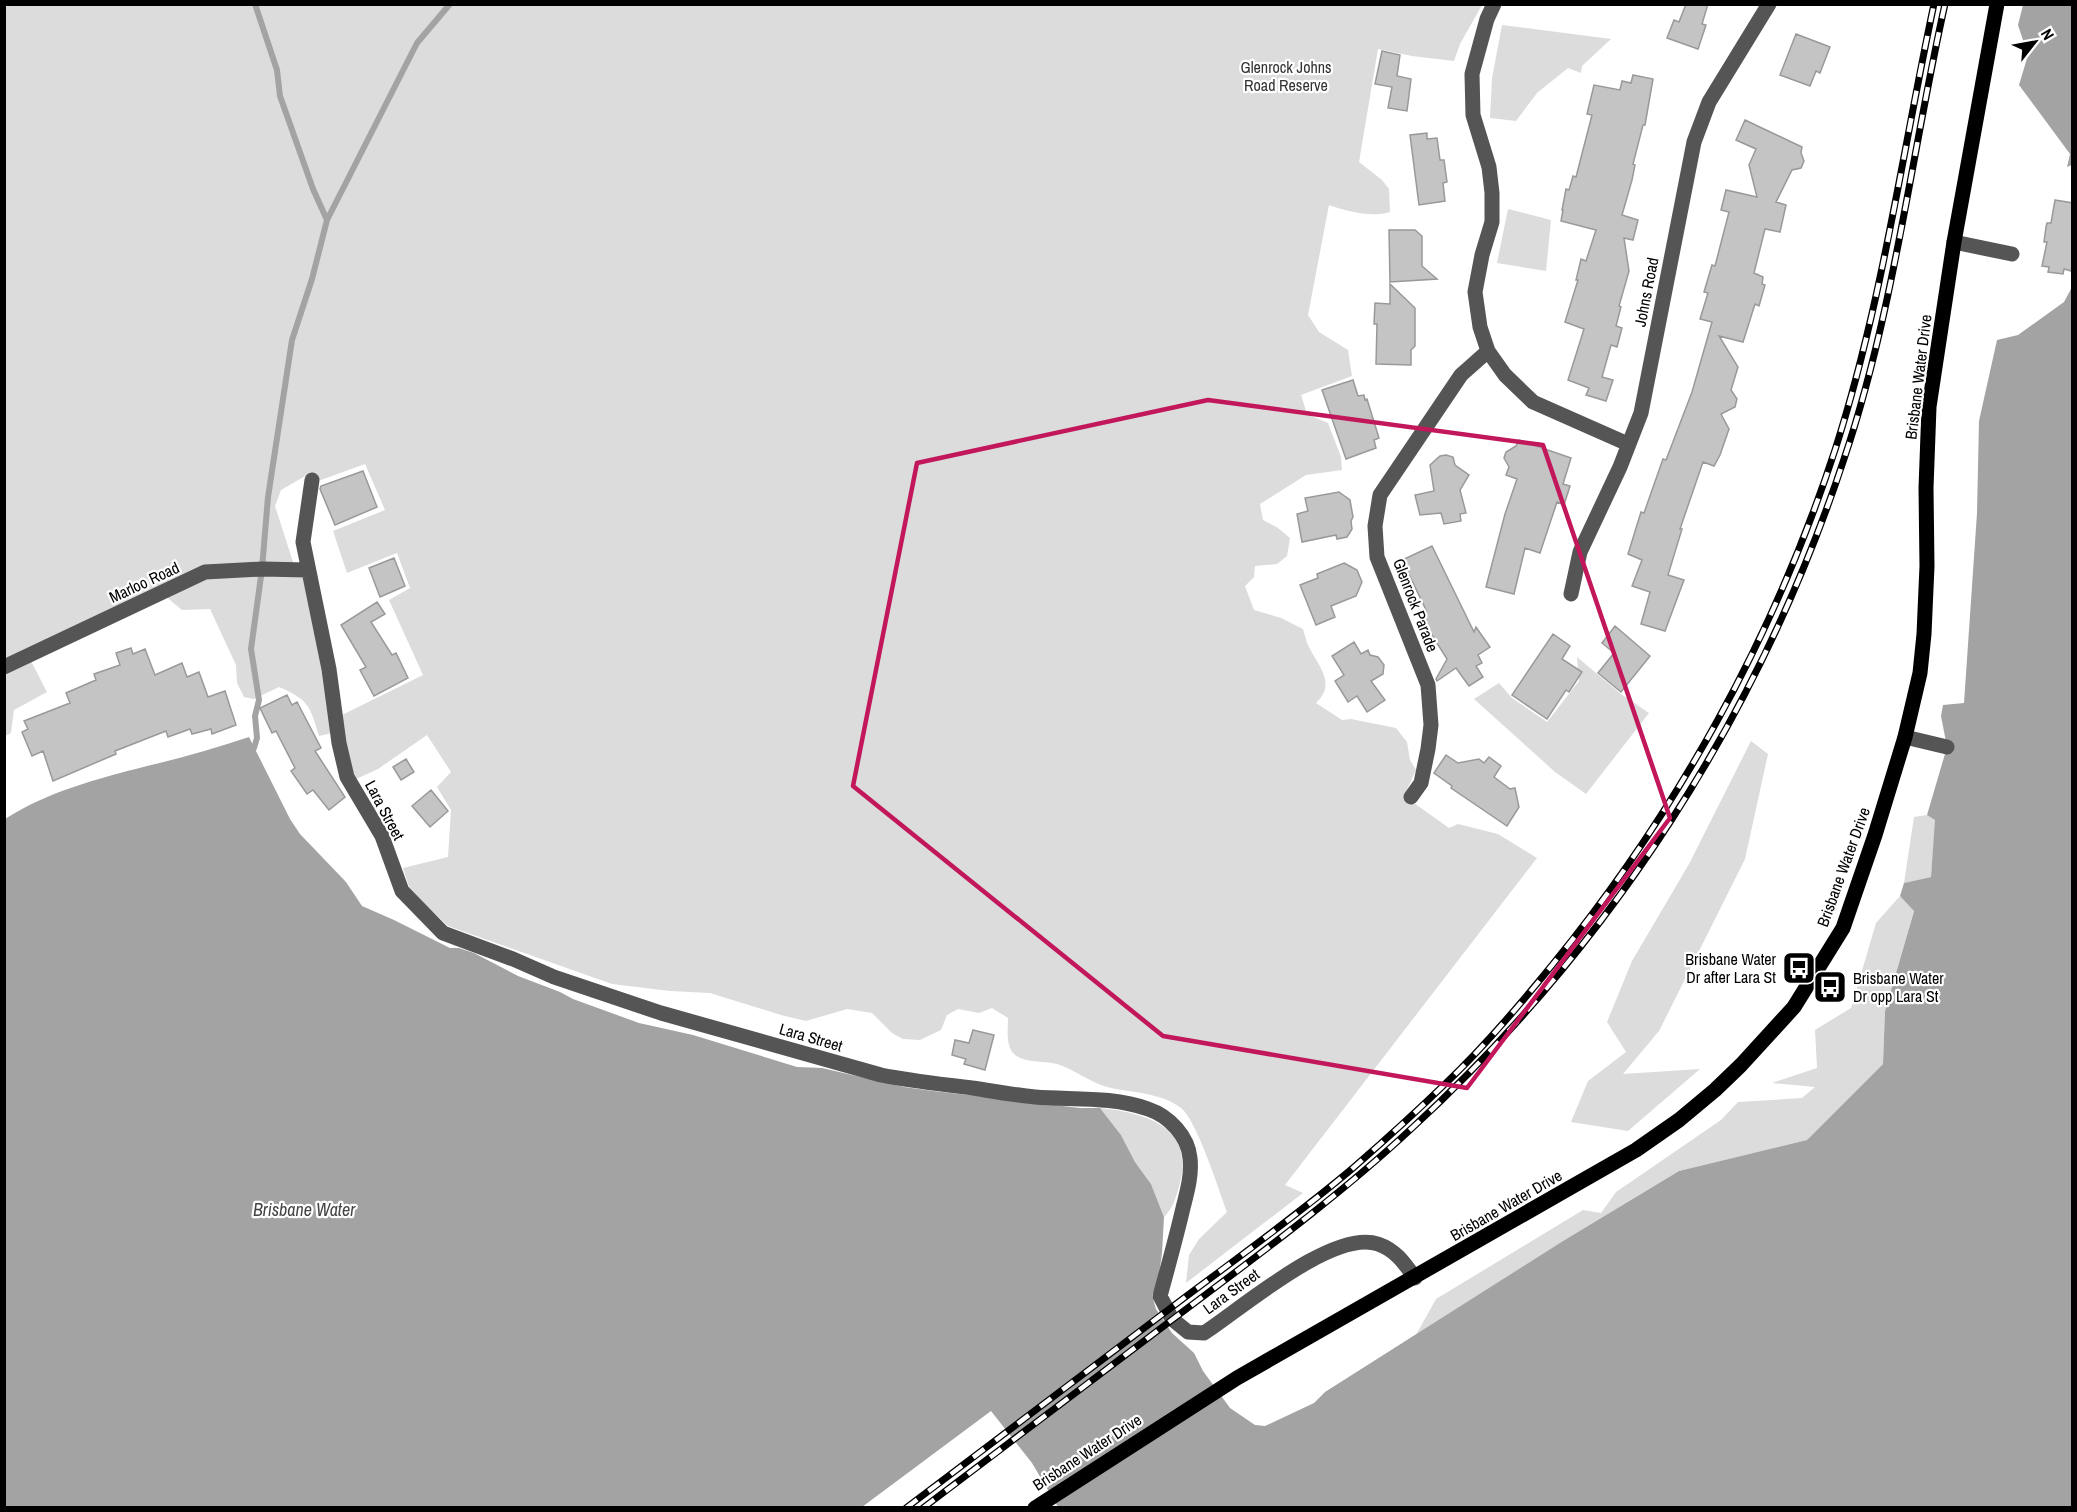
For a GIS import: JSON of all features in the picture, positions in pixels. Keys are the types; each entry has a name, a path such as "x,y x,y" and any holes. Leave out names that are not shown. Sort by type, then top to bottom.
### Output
{"main road":[{"name":"Brisbane Water Drive","path":"1038,1505 1237,1378 1636,1150 1679,1120 1715,1090 1794,1007 1843,928 1905,736 1920,673 1927,566 1926,488 1929,407 1954,242 1997,4"}],"street":[{"path":"1494,4 1487,19 1472,74 1473,115 1490,167 1492,193 1492,222 1482,255 1475,292 1480,327 1488,351 1504,375 1533,402 1628,444"},
{"name":"Johns Road","path":"1571,594 1580,552 1620,467 1641,413 1694,142 1708,102 1769,4"},
{"path":"1954,242 2012,254"},
{"name":"Glenrock Parade","path":"1411,796 1421,783 1428,749 1431,725 1428,685 1377,556 1375,526 1380,495 1461,375 1488,351"},
{"name":"Lara Street","path":"312,480 303,543 329,669 339,742 347,777 382,836 402,891 443,933 554,977 639,1006 881,1075 1035,1097 1079,1097 1149,1109 1169,1121 1180,1132 1190,1158 1190,1181 1160,1296 1172,1318 1188,1332 1204,1333 1301,1264 1344,1246 1364,1242 1377,1243 1402,1260 1415,1278"},
{"name":"Marloo Road","path":"4,667 205,572 262,569 308,570"},
{"path":"1905,736 1947,747"}],"highlighted area":[{"path":"1208,400 1543,445 1670,818 1467,1088 1163,1036 853,786 917,463"}],"green space":[{"name":"Glenrock Johns Road Reserve","path":"4,5 1482,5 1460,44 1454,61 1378,49 1359,162 1382,180 1389,189 1390,212 1367,214 1329,205 1308,315 1319,332 1348,350 1352,376 1301,395 1307,414 1328,423 1341,457 1342,470 1306,475 1260,504 1263,520 1290,538 1287,556 1277,564 1255,566 1254,577 1245,586 1254,610 1281,618 1303,629 1308,645 1324,675 1325,688 1316,703 1342,720 1351,719 1396,728 1407,742 1410,760 1416,770 1404,796 1449,828 1458,824 1498,834 1537,858 1285,1185 1303,1193 1186,1283 1189,1255 1199,1239 1227,1212 1207,1157 1187,1115 1181,1108 1164,1099 1107,1087 1057,1064 1019,1058 1009,1046 1008,1018 992,1008 979,1013 958,1009 947,1015 941,1030 920,1040 903,1039 892,1033 872,1013 847,1009 806,1021 710,993 612,984 448,926 410,890 403,868 448,857 451,810 437,787 451,772 427,735 378,769 354,780 349,767 342,715 423,675 389,600 410,588 397,553 347,573 333,531 385,510 365,464 321,480 307,475 281,490 275,506 294,565 205,569 5,663"},
{"path":"1502,25 1611,39 1582,66 1581,73 1568,68 1537,93 1516,121 1490,118 1492,78"},
{"path":"1508,209 1551,220 1546,271 1497,263"},
{"path":"302,575 320,654 332,733 319,736 307,705 297,696 279,687 254,699 244,697 237,683 236,665 210,609 182,610 165,596 206,576"},
{"path":"1577,657 1621,694 1649,713 1586,794 1555,772 1474,699 1499,683 1512,698 1547,722 1579,681"},
{"path":"31,661 47,692 14,710 11,733 5,736 4,673"},
{"path":"1751,741 1768,754 1745,859 1659,1031 1623,1074 1700,1069 1628,1131 1571,1122 1588,1081 1626,1052 1607,1022 1632,961 1689,864"},
{"path":"1927,815 1936,820 1931,877 1904,883 1914,817"},
{"path":"1900,896 1914,910 1885,1011 1883,1064 1807,1140 1679,1171 1563,1241 1416,1335 1436,1299 1583,1210 1601,1213 1616,1192 1721,1120 1738,1102 1802,1098 1815,1087 1772,1083 1817,1068 1815,1030 1851,1008 1876,923"},
{"path":"1100,1108 1149,1119 1162,1126 1173,1136 1180,1148 1182,1164 1180,1183 1176,1197 1164,1217 1151,1184 1135,1162 1121,1135"}],"water":[{"path":"2023,5 2072,5 2072,165 2067,167 2070,154 2019,85 2028,55 2018,25"},
{"name":"Brisbane Water","path":"2072,287 2072,1507 1058,1507 1032,1463 991,1411 862,1507 5,1508 5,819 56,793 249,737 290,819 300,834 346,882 362,906 450,948 459,948 474,953 518,976 639,1023 693,1035 797,1067 822,1068 904,1087 933,1091 1080,1108 1100,1108 1121,1135 1135,1162 1151,1184 1164,1217 1158,1282 1152,1295 1156,1309 1172,1333 1194,1353 1203,1371 1230,1408 1255,1425 1265,1426 1314,1403 1325,1392 1563,1241 1679,1171 1807,1140 1883,1064 1885,1011 1914,911 1900,896 1904,883 1931,877 1935,820 1927,815 1947,747 1941,716 1943,705 1964,703 1977,513 1979,421 1997,340 2018,335 2064,302"}],"building":[{"path":"1686,4 1708,4 1702,24 1706,25 1698,49 1667,38 1674,20 1679,22"},
{"path":"1796,34 1830,47 1820,73 1816,71 1810,86 1780,75"},
{"path":"1382,51 1400,55 1397,76 1411,79 1407,111 1388,108 1392,87 1375,84"},
{"path":"1633,75 1653,79 1645,125 1643,125 1633,164 1635,165 1632,180 1622,215 1638,220 1633,240 1624,238 1629,271 1616,326 1622,328 1617,347 1611,345 1602,377 1613,380 1606,401 1586,395 1589,388 1568,380 1584,329 1565,322 1578,280 1576,280 1581,259 1586,261 1596,230 1561,221 1566,189 1569,190 1573,176 1576,177 1592,115 1587,114 1594,85 1620,90 1622,81 1631,83"},
{"path":"1745,120 1802,147 1801,153 1804,161 1801,168 1792,170 1776,202 1786,205 1780,232 1765,229 1754,273 1763,277 1762,284 1765,285 1759,306 1755,304 1743,342 1719,336 1738,367 1731,390 1737,399 1735,407 1721,414 1729,429 1720,455 1714,466 1703,462 1680,529 1682,529 1668,575 1684,580 1665,631 1641,624 1650,592 1632,586 1642,560 1628,554 1641,512 1644,513 1663,459 1666,460 1692,392 1712,322 1700,319 1708,293 1704,292 1712,265 1715,266 1729,212 1721,210 1726,190 1757,197 1749,165 1756,149 1736,140"},
{"path":"1427,133 1427,139 1437,138 1440,160 1444,160 1447,182 1443,183 1445,201 1419,205 1410,135"},
{"path":"2055,200 2073,203 2073,262 2071,271 2064,269 2063,274 2048,272 2049,267 2042,266 2047,242 2044,242 2046,227 2047,223 2051,223"},
{"path":"1389,230 1415,230 1422,236 1422,266 1437,279 1390,282"},
{"path":"1390,284 1415,308 1415,346 1411,350 1411,365 1376,364 1375,303 1390,304"},
{"path":"1353,380 1358,396 1364,395 1365,400 1367,399 1379,438 1374,440 1376,448 1346,459 1322,390"},
{"path":"1519,440 1571,458 1563,484 1570,486 1564,505 1557,502 1540,553 1525,548 1514,594 1486,587 1505,514 1517,479 1506,475 1509,467 1504,458 1506,452 1516,446"},
{"path":"1440,456 1453,457 1455,465 1469,475 1460,490 1466,513 1460,514 1461,521 1444,524 1441,513 1420,515 1415,495 1434,491 1430,465"},
{"path":"363,471 377,507 335,525 320,489 321,486"},
{"path":"1339,492 1350,500 1353,517 1352,529 1347,537 1337,539 1336,535 1302,542 1297,514 1308,511 1305,498"},
{"path":"1432,546 1474,632 1476,627 1490,647 1478,655 1482,663 1476,666 1483,677 1469,686 1456,668 1437,681 1447,659 1432,635 1427,635 1426,610 1402,560"},
{"path":"394,558 405,586 380,597 369,568"},
{"path":"1344,563 1357,570 1362,582 1356,596 1331,606 1335,617 1316,625 1300,585 1318,578 1317,574"},
{"path":"377,602 385,614 371,622 392,655 396,653 408,678 374,696 360,670 366,667 341,625"},
{"path":"1615,626 1650,656 1621,692 1598,673 1614,653 1602,643"},
{"path":"1553,634 1570,646 1562,659 1582,672 1569,692 1566,690 1547,719 1512,695"},
{"path":"1354,642 1361,654 1368,650 1370,655 1378,657 1384,665 1383,674 1371,681 1385,700 1367,712 1357,696 1348,702 1335,681 1344,675 1332,656"},
{"path":"131,648 133,654 145,649 155,675 182,663 187,677 199,672 208,697 225,691 236,725 212,734 211,729 192,734 190,729 168,737 166,731 115,751 116,754 53,781 43,751 32,756 22,732 28,729 24,721 70,703 66,693 96,680 94,674 120,665 116,653"},
{"path":"287,695 292,705 297,702 321,748 315,751 345,797 329,810 313,790 307,794 291,771 295,768 276,731 272,733 260,708"},
{"path":"1446,755 1458,763 1479,759 1484,763 1489,757 1501,766 1494,777 1510,789 1515,788 1519,807 1507,826 1451,788 1452,786 1434,773"},
{"path":"406,759 414,772 401,780 393,767"},
{"path":"431,790 448,811 430,827 412,806"},
{"path":"973,1030 994,1035 985,1070 964,1064 966,1059 952,1055 955,1040 969,1043"}],"waterway":[{"path":"255,4 277,70 280,96 313,189 327,220"},
{"path":"254,748 257,738 255,716 259,700 251,649 262,569 268,497 292,340 312,279 327,220 417,43 450,4"}],"railway":[{"path":"906,1508 1286,1221 1388,1137 1459,1070 1514,1011 1598,906 1641,846 1681,784 1752,655 1783,588 1835,450 1879,284 1934,4"},
{"path":"923,1508 1302,1221 1411,1129 1483,1058 1551,983 1613,904 1670,822 1722,736 1768,646 1809,554 1844,459 1876,347 1889,290 1945,4"}],"place":[{"name":"Brisbane Water Dr after Lara St","path":"1799,968"},
{"name":"Brisbane Water Dr opp Lara St","path":"1830,987"}]}
